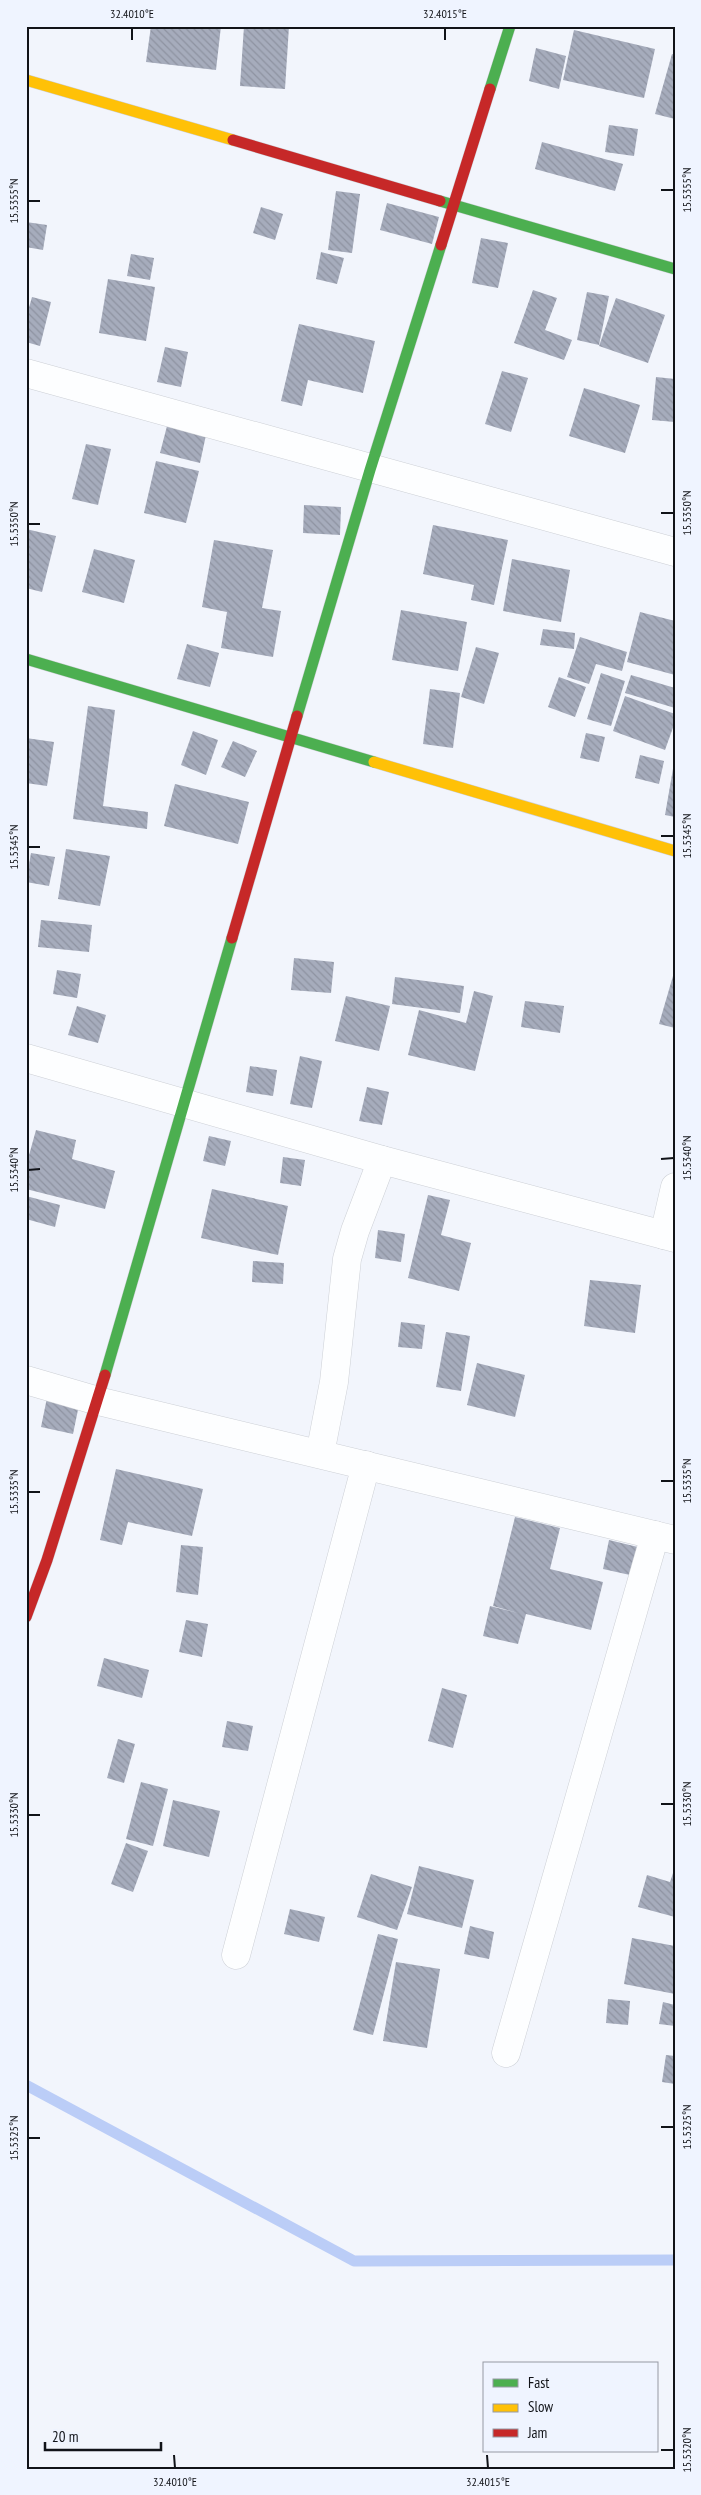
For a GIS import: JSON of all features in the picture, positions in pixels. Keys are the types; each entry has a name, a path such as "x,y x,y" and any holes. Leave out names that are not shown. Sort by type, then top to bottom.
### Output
{"street":[{"path":"26,1617 47,1560 98,1401 290,738 370,470 510,26"},
{"path":"26,80 675,269"},
{"path":"26,373 370,470 675,552"},
{"path":"26,659 675,851"},
{"path":"26,1058 382,1160 669,1236 675,1188"},
{"path":"320,1454 334,1382 347,1259 355,1231 382,1160"},
{"path":"26,1380 98,1401 665,1537 506,2054"},
{"path":"236,1955 366,1465"}],"building":[{"path":"151,26 221,26 216,70 146,62"},
{"path":"244,26 289,26 285,89 240,86"},
{"path":"574,30 655,49 644,98 563,80"},
{"path":"536,48 566,56 559,89 529,81"},
{"path":"672,54 675,55 675,119 655,114"},
{"path":"609,125 638,129 634,156 605,152"},
{"path":"542,142 623,164 615,191 535,169"},
{"path":"336,191 360,194 352,253 328,250"},
{"path":"387,203 439,217 432,244 380,230"},
{"path":"261,207 283,214 275,240 253,233"},
{"path":"26,222 47,225 43,250 26,247"},
{"path":"481,238 508,243 498,288 472,283"},
{"path":"321,252 344,258 337,284 316,279"},
{"path":"131,254 154,258 150,280 127,276"},
{"path":"108,279 155,287 146,341 99,333"},
{"path":"533,290 557,298 545,330 572,340 564,360 514,343"},
{"path":"587,292 609,296 599,345 577,340"},
{"path":"32,297 51,302 40,346 26,342 26,318"},
{"path":"616,298 665,315 648,363 599,346"},
{"path":"299,324 375,341 363,393 308,380 302,406 281,401"},
{"path":"165,347 188,352 181,387 157,382"},
{"path":"502,371 528,378 511,432 485,424"},
{"path":"656,377 675,379 675,422 652,420"},
{"path":"584,388 640,405 625,453 569,436"},
{"path":"167,426 206,435 200,463 160,453"},
{"path":"86,444 111,449 98,505 72,499"},
{"path":"156,461 199,471 186,523 144,513"},
{"path":"304,505 341,507 340,535 303,533"},
{"path":"433,525 508,540 494,605 471,600 474,585 423,574"},
{"path":"26,529 56,536 42,592 26,588"},
{"path":"214,540 273,550 262,608 281,611 273,657 221,648 227,612 202,607"},
{"path":"94,549 135,560 124,603 82,592"},
{"path":"512,559 570,570 561,622 503,611"},
{"path":"401,610 467,622 458,671 392,660"},
{"path":"640,612 675,621 675,675 627,662"},
{"path":"543,629 575,633 574,649 540,645"},
{"path":"580,637 627,652 622,671 596,664 589,684 567,677"},
{"path":"187,644 219,653 210,687 177,679"},
{"path":"476,647 499,653 484,704 461,697"},
{"path":"601,673 625,681 611,726 587,719"},
{"path":"631,675 675,688 675,708 625,693"},
{"path":"559,677 586,687 575,717 548,707"},
{"path":"430,689 460,693 453,748 423,744"},
{"path":"625,696 675,714 675,722 665,750 613,731"},
{"path":"88,706 115,710 103,806 148,812 147,829 73,819"},
{"path":"193,731 218,740 206,775 181,765"},
{"path":"586,733 605,737 599,762 580,758"},
{"path":"26,738 54,742 47,786 26,783"},
{"path":"233,741 257,751 245,777 221,767"},
{"path":"640,755 664,761 659,784 635,778"},
{"path":"675,763 675,817 665,815"},
{"path":"175,784 249,802 238,844 164,826"},
{"path":"66,849 110,856 100,906 58,899"},
{"path":"31,853 55,857 49,886 26,882"},
{"path":"41,920 92,925 89,952 38,947"},
{"path":"294,958 334,962 331,993 291,990"},
{"path":"675,969 675,1028 659,1024"},
{"path":"57,970 81,974 77,998 53,994"},
{"path":"395,977 464,986 460,1013 392,1004"},
{"path":"474,991 493,996 475,1071 408,1055 419,1010 466,1023"},
{"path":"346,996 390,1006 379,1051 335,1041"},
{"path":"525,1001 564,1006 560,1033 521,1027"},
{"path":"77,1006 106,1015 98,1043 68,1035"},
{"path":"300,1056 322,1061 312,1108 290,1104"},
{"path":"250,1066 277,1070 273,1096 246,1092"},
{"path":"367,1087 389,1092 382,1125 359,1121"},
{"path":"36,1130 76,1140 72,1159 115,1171 105,1209 26,1189 26,1166"},
{"path":"209,1136 231,1141 225,1166 203,1161"},
{"path":"283,1157 305,1160 301,1186 280,1183"},
{"path":"212,1189 288,1206 278,1255 201,1238"},
{"path":"428,1195 450,1200 441,1235 471,1243 459,1291 408,1278"},
{"path":"26,1196 60,1205 55,1227 26,1219"},
{"path":"378,1230 405,1234 401,1262 375,1258"},
{"path":"253,1261 284,1263 283,1284 252,1282"},
{"path":"590,1280 641,1285 635,1333 584,1326"},
{"path":"401,1322 425,1325 422,1349 398,1347"},
{"path":"446,1332 470,1336 461,1391 436,1387"},
{"path":"477,1363 525,1375 515,1417 467,1405"},
{"path":"48,1393 80,1400 73,1434 41,1427"},
{"path":"116,1469 203,1489 192,1536 128,1522 122,1545 100,1540"},
{"path":"515,1517 560,1528 550,1569 603,1582 591,1630 526,1614 518,1644 483,1636 490,1606 518,1613 493,1606"},
{"path":"609,1540 646,1549 639,1577 603,1569"},
{"path":"181,1545 203,1547 198,1595 176,1592"},
{"path":"186,1620 208,1624 202,1657 179,1652"},
{"path":"104,1658 149,1670 142,1698 97,1686"},
{"path":"442,1688 467,1695 453,1748 428,1741"},
{"path":"227,1721 253,1726 248,1751 222,1747"},
{"path":"118,1739 135,1744 124,1783 107,1778"},
{"path":"141,1782 168,1789 153,1846 126,1839"},
{"path":"173,1800 220,1811 209,1857 163,1846"},
{"path":"126,1843 148,1851 133,1892 111,1884"},
{"path":"419,1866 474,1880 462,1928 407,1914"},
{"path":"675,1867 675,1917 638,1907 647,1875 670,1882"},
{"path":"371,1874 412,1887 397,1930 357,1917"},
{"path":"290,1909 325,1917 319,1942 284,1934"},
{"path":"470,1926 494,1932 489,1959 464,1954"},
{"path":"378,1934 398,1939 373,2035 353,2030"},
{"path":"632,1938 675,1946 675,1994 624,1984"},
{"path":"396,1962 440,1969 427,2048 383,2041"},
{"path":"608,1999 630,2001 628,2025 606,2023"},
{"path":"663,2002 675,2005 675,2026 659,2024"},
{"path":"666,2055 675,2056 675,2084 662,2082"}],"waterway":[{"path":"26,2085 354,2261 675,2260"}],"traffic: fast":[{"path":"490,89 510,26"},
{"path":"440,201 675,269"},
{"path":"297,716 370,470 441,245"},
{"path":"26,659 374,762"},
{"path":"105,1375 232,938"}],"traffic: slow":[{"path":"26,80 233,140"},
{"path":"374,762 675,851"}],"traffic: jam":[{"path":"441,245 490,89"},
{"path":"233,140 440,201"},
{"path":"232,938 297,716"},
{"path":"26,1617 47,1560 105,1375"}]}
